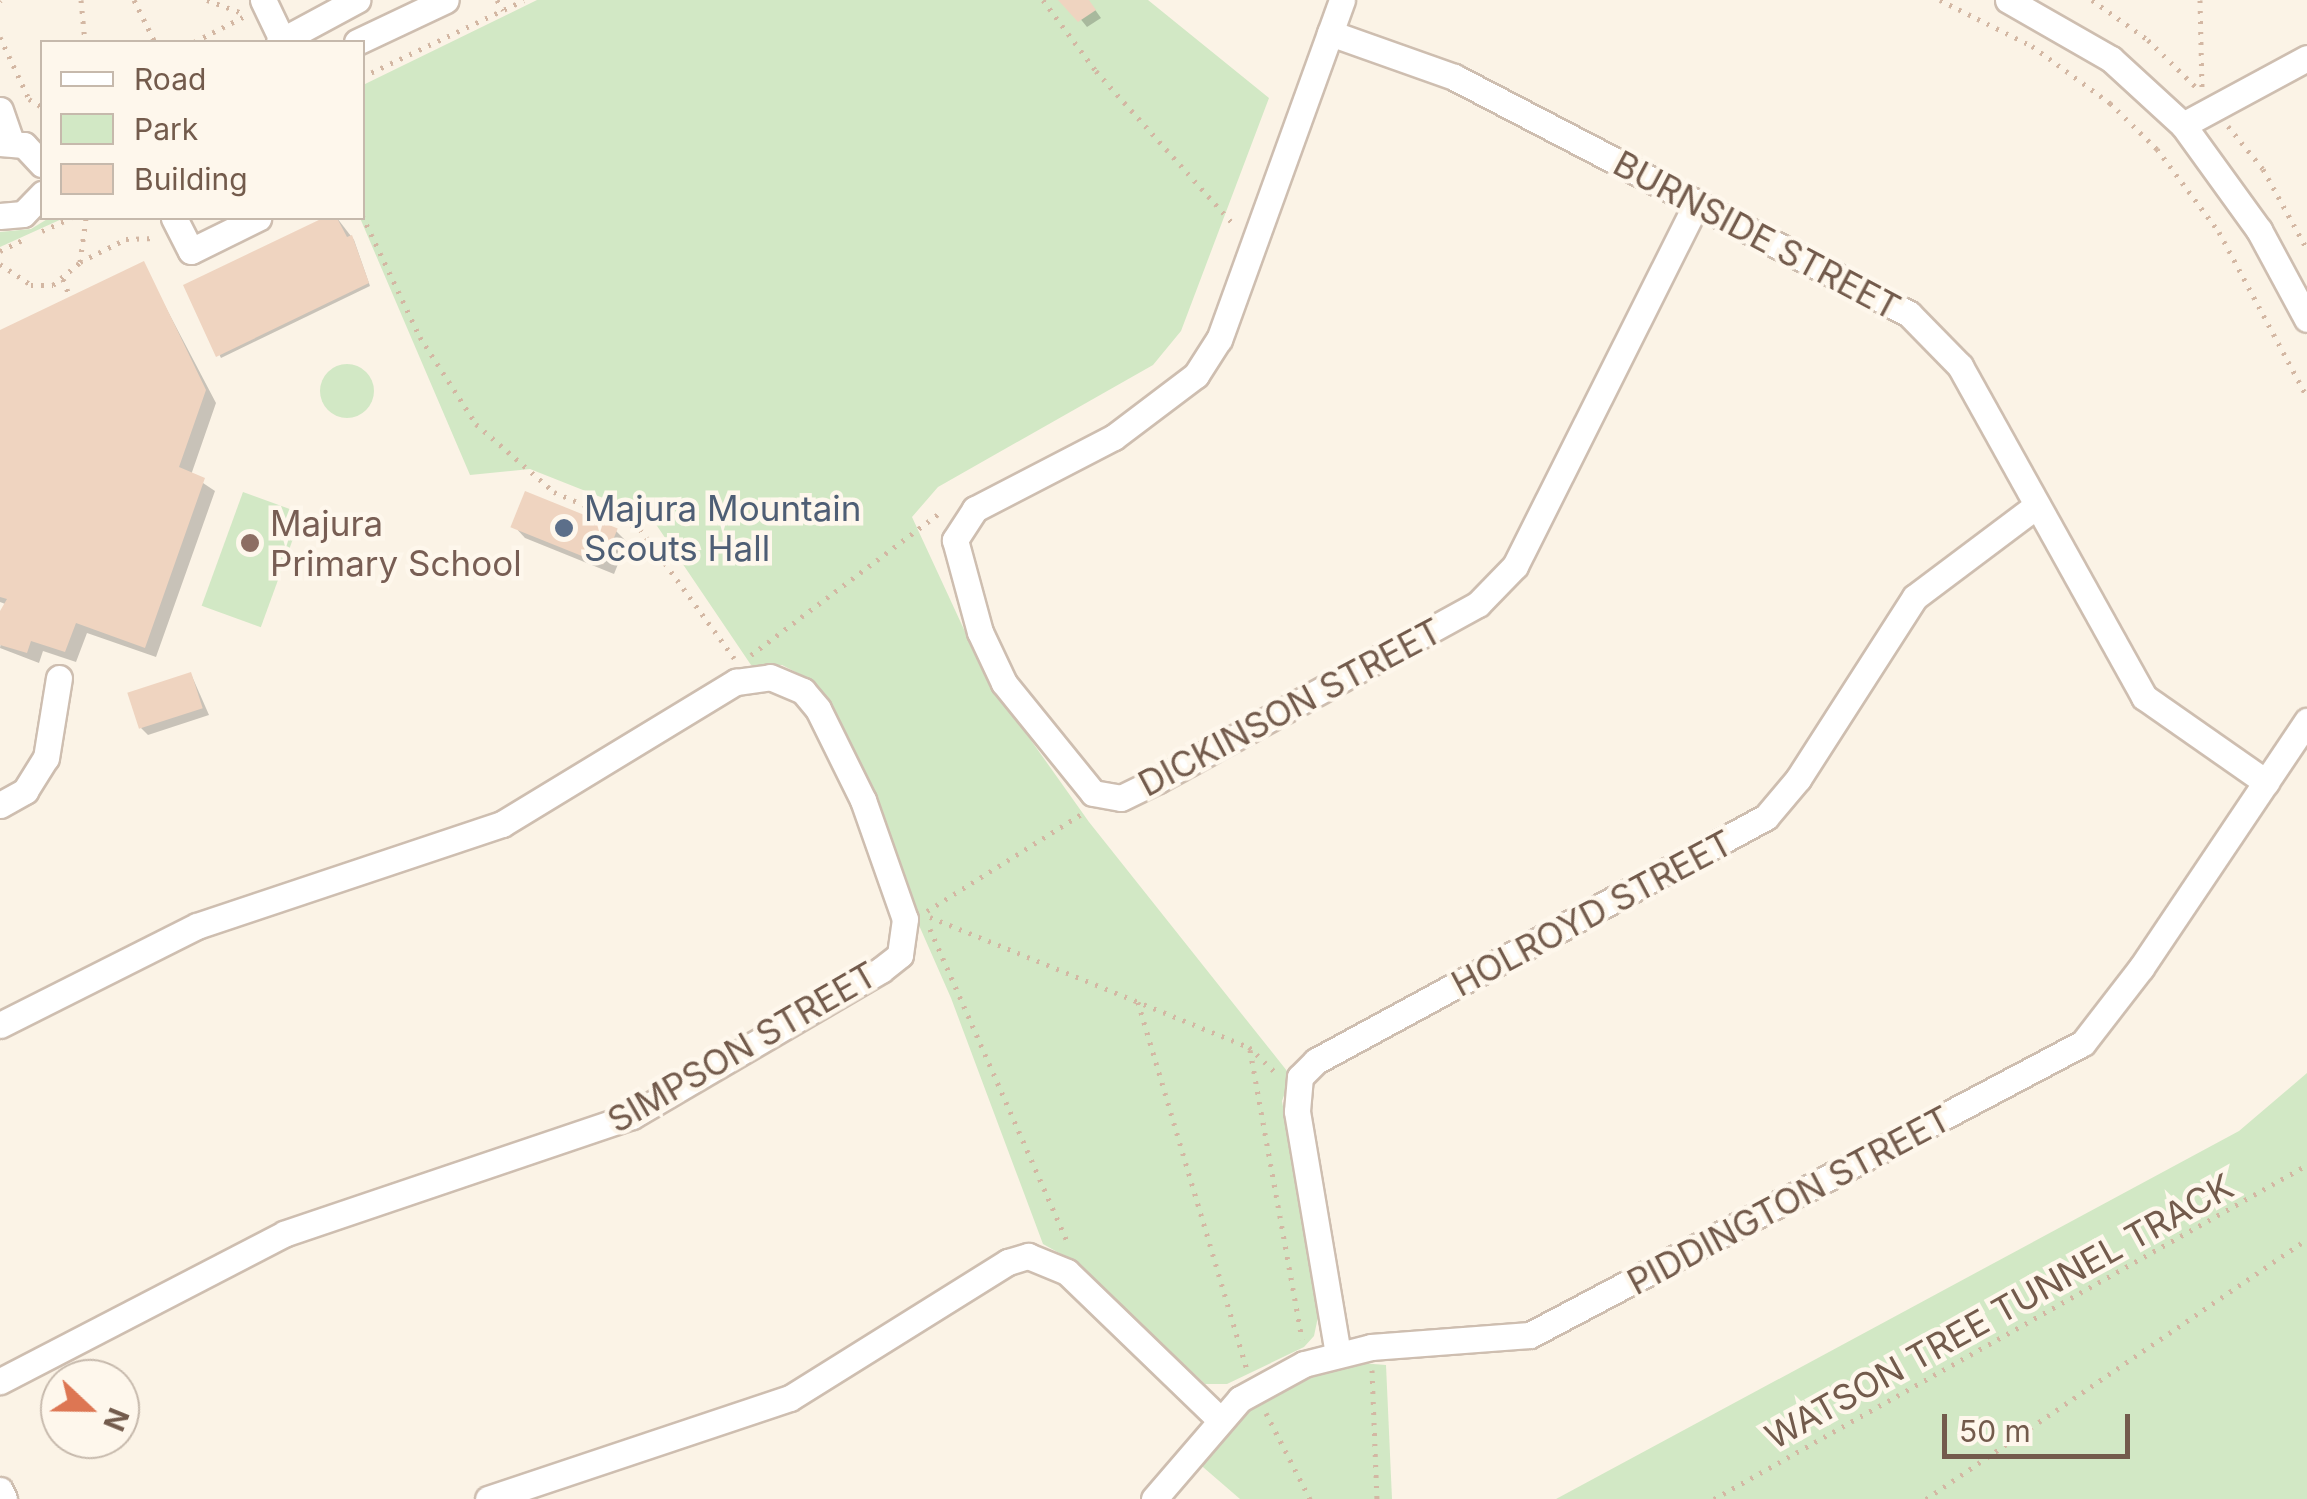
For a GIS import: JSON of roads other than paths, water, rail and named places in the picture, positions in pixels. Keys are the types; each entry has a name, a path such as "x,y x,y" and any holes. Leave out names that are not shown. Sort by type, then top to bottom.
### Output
{"street":[{"path":"285,40 357,0"},
{"path":"361,40 446,0"},
{"path":"1330,33 1342,0"},
{"path":"2008,0 2110,59 2183,125 2259,230 2307,319"},
{"path":"259,7 280,40"},
{"name":"BURNSIDE STREET","path":"1330,33 1454,77 1873,292 1936,338 1960,366 2144,697 2266,782"},
{"name":"DICKINSON STREET","path":"1330,33 1218,339 1174,398 963,522 955,557 1004,684 1080,782 1107,797 1121,798 1158,780 1478,604 1516,566 1698,202"},
{"path":"2183,125 2307,58"},
{"path":"0,110 25,148"},
{"path":"0,216 23,214 40,196"},
{"path":"175,220 191,251 254,220"},
{"name":"HOLROYD STREET","path":"1338,1354 1297,1094 1300,1077 1316,1062 1766,817 1798,779 1915,597 2036,506"},
{"name":"SIMPSON STREET","path":"0,1025 196,926 502,824 736,682 770,677 804,690 818,710 863,800 905,919 900,955 881,970 632,1116 284,1234 0,1381"},
{"path":"0,805 25,791 46,758 59,678"},
{"name":"PIDDINGTON STREET","path":"1154,1499 1251,1379 1372,1347 1530,1335 2083,1042 2307,721"},
{"path":"488,1499 790,1398 1008,1262 1028,1256 1067,1272 1219,1419"},
{"path":"0,1490 4,1499"}],"place":[{"name":"Majura Mountain Scouts Hall","path":"564,528"},
{"name":"Majura Primary School","path":"250,543"}]}
